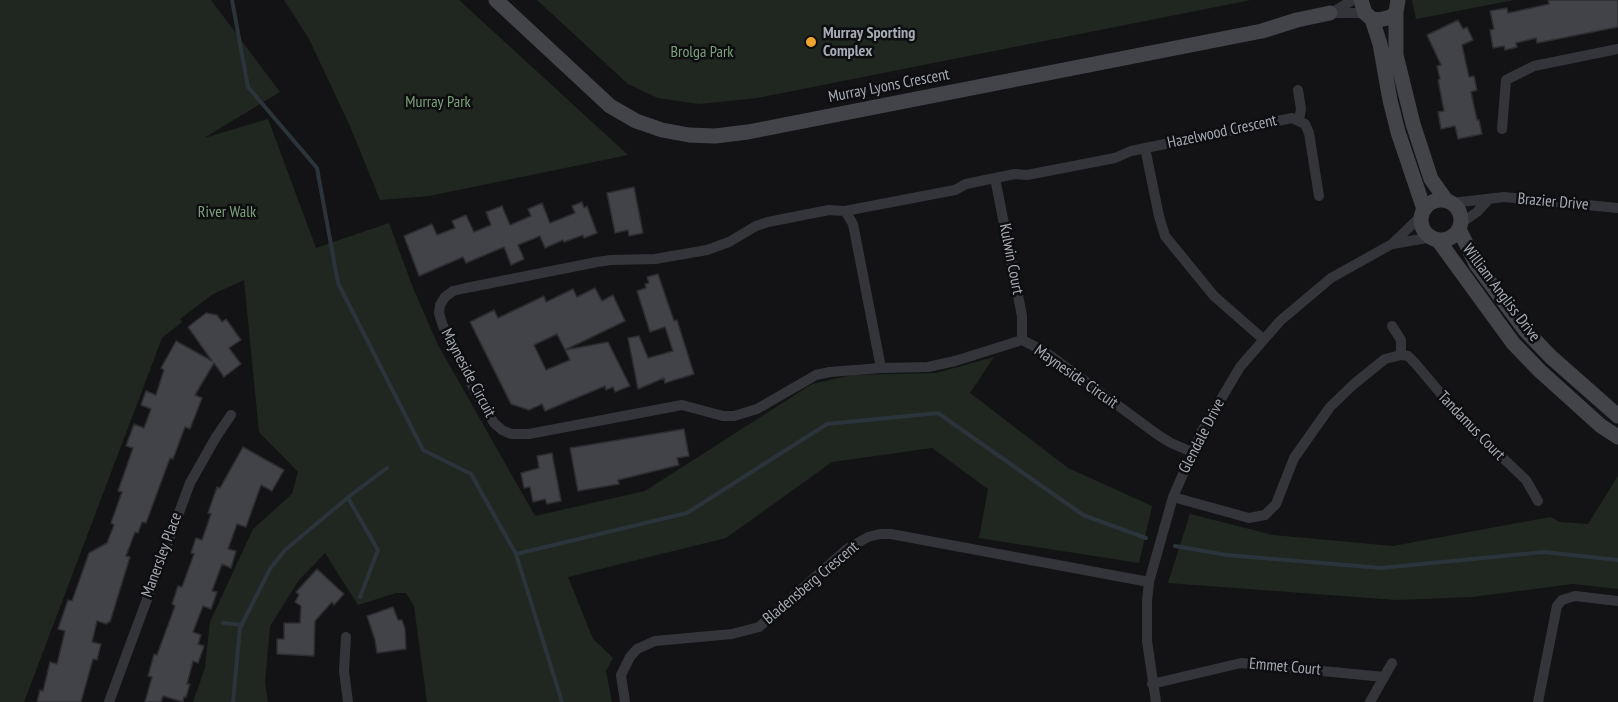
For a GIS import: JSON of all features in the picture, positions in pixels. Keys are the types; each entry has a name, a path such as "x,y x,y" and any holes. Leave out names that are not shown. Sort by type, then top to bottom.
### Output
{"street":[{"name":"Murray Lyons Crescent","path":"496,0 610,106 636,121 662,130 688,135 715,136 748,132 1262,31 1330,13 1366,10"},
{"name":"Murray Lyons Crescent","path":"1330,13 1353,0"},
{"path":"1366,10 1385,20 1397,6"},
{"path":"1397,6 1394,33 1396,55 1413,124 1431,179 1460,212 1460,226"},
{"path":"1366,10 1379,38 1398,132 1423,212 1423,228 1435,238 1450,238 1488,199"},
{"path":"1502,129 1506,80 1534,66 1618,49"},
{"name":"Hazelwood Crescent","path":"1298,90 1301,110 1299,120"},
{"name":"Hazelwood Crescent","path":"995,178 1015,174 1027,175 1104,160 1145,148 1292,118 1305,124 1309,133 1319,196"},
{"name":"Hazelwood Crescent","path":"1145,148 1165,236 1214,296 1263,339"},
{"name":"Mayneside Circuit","path":"995,178 966,184 955,190 845,211 829,210 768,222 756,226 729,242 707,250 655,260 604,261 453,291 445,297 440,305 439,313 443,326 475,391 495,423 502,430 511,434 529,434 682,405 723,416 734,416 757,409 816,375 881,368 928,367 1022,340 1044,351 1158,435 1192,452"},
{"name":"Kulwin Court","path":"995,178 1022,316 1022,340"},
{"name":"Brazier Drive","path":"1449,202 1504,197 1618,207"},
{"path":"1423,212 1434,201 1449,202"},
{"path":"845,211 853,224 881,368"},
{"name":"Glendale Drive","path":"1156,702 1146,621 1149,582 1173,497 1192,452 1240,367 1263,339 1295,307 1331,278 1392,244 1423,212"},
{"name":"William Angliss Drive","path":"1460,226 1476,264 1525,330 1551,357 1618,416"},
{"name":"Glendale Drive","path":"1392,244 1435,238"},
{"name":"William Angliss Drive","path":"1435,238 1513,343 1540,371 1601,426 1618,437"},
{"path":"1173,497 1249,518 1265,515 1276,504 1294,458 1330,407 1385,359 1401,355 1401,340 1392,326"},
{"name":"Tandamus Court","path":"1401,355 1408,356 1415,363 1464,421 1526,480 1538,501"},
{"name":"Manersley Place","path":"109,702 190,483 216,436 231,416"},
{"name":"Bladensberg Crescent","path":"625,702 621,675 637,649 655,641 732,634 759,627 847,549 868,537 880,534 891,534 1149,582"},
{"path":"1538,702 1557,606 1562,600 1575,596 1618,601"},
{"path":"346,637 344,671 348,702"},
{"name":"Emmet Court","path":"1152,684 1241,663 1384,677"},
{"path":"1370,702 1392,663"}],"green space":[{"name":"River Walk","path":"0,0 211,0 280,92 204,138 268,119 316,248 389,223 413,288 438,345 535,516 645,491 812,384 852,375 936,373 994,357 970,393 1068,468 1152,506 1139,563 979,538 988,489 932,448 832,462 726,538 568,577 593,639 613,658 606,671 612,702 427,702 414,606 406,593 396,593 358,605 325,553 299,580 270,626 265,682 268,702 193,702 205,668 210,622 253,529 292,494 298,472 259,432 244,280 213,294 180,319 182,322 162,338 24,702 0,702"},
{"name":"Murray Park","path":"284,0 459,0 628,155 429,196 380,200 350,126 308,37"},
{"name":"Murray Sporting Complex","path":"537,0 1251,0 757,98 699,104 658,98 628,84"},
{"path":"1412,0 1514,0 1416,19"},
{"path":"1618,476 1618,589 1573,584 1472,597 1397,600 1168,583 1190,514 1273,535 1393,546 1550,517 1560,522 1588,524"}],"building":[{"path":"1548,0 1618,0 1618,27 1537,43 1536,38 1516,43 1517,47 1505,50 1504,46 1493,48 1490,30 1494,29 1490,11 1507,8 1508,13 1549,4"},
{"path":"1458,20 1463,29 1467,27 1473,40 1462,45 1469,77 1474,76 1477,90 1471,92 1482,134 1458,139 1455,126 1441,129 1438,112 1444,111 1437,66 1441,65 1427,35"},
{"path":"634,187 643,233 629,236 628,230 615,233 607,193"},
{"path":"582,202 584,208 587,206 597,233 584,238 583,235 564,242 563,240 545,248 540,236 518,245 524,259 511,265 504,247 466,263 463,257 419,276 404,236 432,224 437,235 455,228 452,221 466,215 474,232 491,225 486,212 502,206 510,225 531,216 528,209 542,203 550,223 575,213 572,206"},
{"path":"658,274 674,321 677,320 694,374 665,383 664,378 638,389 628,338 639,336 648,358 673,351 665,327 650,332 637,291 646,288 645,284 649,283 647,277"},
{"path":"595,288 602,301 613,295 625,321 565,350 608,342 630,386 615,392 613,387 606,390 605,386 545,411 542,404 529,410 511,404 470,322 494,310 498,318 544,296 546,302 573,289 577,297","holes":["557,334 570,360 546,370 534,345"]},
{"path":"206,313 217,315 222,322 226,319 241,340 229,348 241,364 224,377 214,363 195,395 202,398 190,429 185,427 173,459 170,458 146,523 142,522 138,533 135,532 126,556 130,557 110,622 107,624 97,621 92,642 101,644 97,660 93,659 81,702 37,702 40,690 43,691 50,662 57,664 65,631 58,629 68,600 72,601 89,553 107,543 114,525 111,523 122,492 118,491 133,448 126,446 134,424 144,428 151,409 141,405 146,391 156,395 164,370 161,368 176,341 212,361 188,327"},
{"path":"684,429 689,456 677,458 679,465 618,480 619,484 578,491 570,448"},
{"path":"243,447 284,470 272,491 261,485 246,527 237,524 228,549 236,551 231,568 222,564 212,591 217,592 211,609 203,606 193,632 201,635 198,644 204,646 198,663 193,661 186,697 183,702 163,696 161,702 145,702 152,677 148,676 154,654 157,655 175,606 172,604 178,586 182,587 194,554 191,553 196,538 202,540 217,487 220,488"},
{"path":"552,453 561,501 547,504 545,499 533,502 530,487 524,488 521,473 539,468 537,456"},
{"path":"317,569 344,594 334,605 332,602 315,621 314,656 277,654 277,639 284,639 284,623 300,623 301,606 295,602 299,595 296,592"},
{"path":"393,607 398,620 402,620 405,629 406,649 377,653 367,616"}],"waterway":[{"path":"232,0 248,87 317,168 338,283 423,450 471,474 516,554 562,702"},
{"path":"516,554 687,513 827,424 938,413 1083,515 1146,538"},
{"path":"233,702 240,628 270,569 285,550 387,468"},
{"path":"348,498 378,550 360,597"},
{"path":"1175,546 1227,555 1381,568 1544,552 1618,560"},
{"path":"223,623 242,625"}],"place":[{"name":"Murray Sporting Complex","path":"811,42"}],"park label":[{"name":"Brolga Park","path":"702,52"}]}
